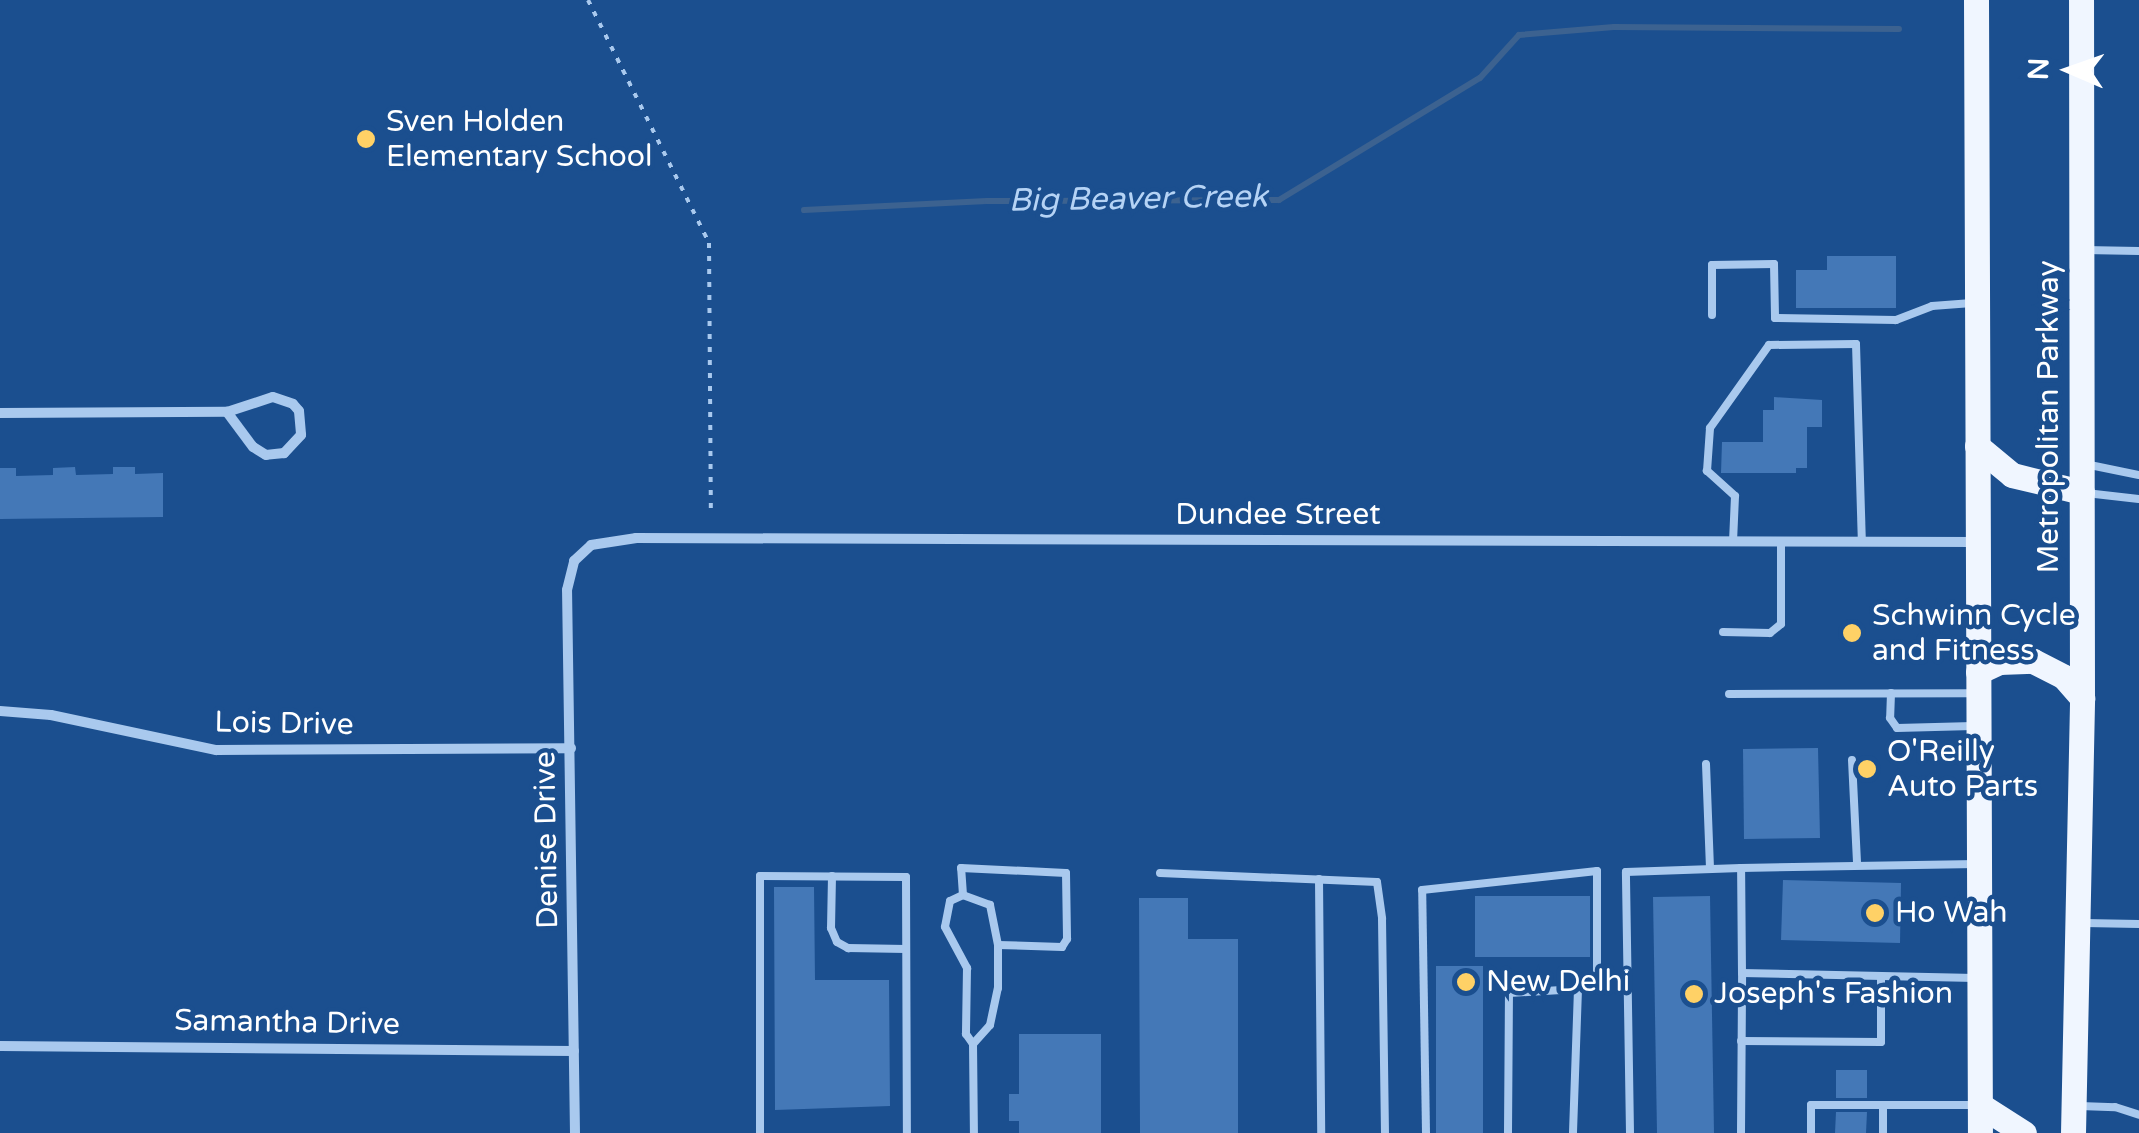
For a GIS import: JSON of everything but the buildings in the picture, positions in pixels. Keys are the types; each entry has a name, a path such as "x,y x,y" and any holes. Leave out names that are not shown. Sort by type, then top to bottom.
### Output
{"main road":[{"path":"1976,0 1980,1133"},
{"name":"Metropolitan Parkway","path":"2068,1124 2082,698 2081,0"},
{"path":"1976,446 2012,475 2082,492"},
{"path":"1978,682 1999,662 2033,661 2064,677 2082,698"},
{"path":"1980,1105 2024,1133"}],"street":[{"path":"0,413 227,412 262,398 284,399 299,411 301,435 284,453 266,455 252,447 227,412"},
{"name":"Dundee Street","path":"582,551 602,541 636,538 1977,542"},
{"name":"Denise Drive","path":"574,1133 567,590 574,562 582,551"},
{"name":"Lois Drive","path":"0,711 51,716 216,750 571,748"},
{"name":"Samantha Drive","path":"0,1046 574,1051"}],"lane":[{"path":"2082,250 2139,250"},
{"path":"1712,315 1712,265 1774,264 1775,318 1896,320 1932,306 1976,302"},
{"path":"1733,542 1735,496 1707,471 1710,428 1769,345 1838,344 1856,344 1862,542"},
{"path":"2082,463 2114,473 2139,475"},
{"path":"2082,492 2139,499"},
{"path":"1723,632 1770,632 1781,624 1781,542"},
{"path":"1729,694 1891,693 1978,682"},
{"path":"1891,693 1890,718 1897,728 1978,726"},
{"path":"1852,760 1857,864"},
{"path":"1706,764 1710,868"},
{"path":"1630,1133 1626,872 1978,864"},
{"path":"963,895 961,868 1066,872 1067,939 1062,946 998,944"},
{"path":"1741,868 1741,1133"},
{"path":"1426,1133 1422,890 1597,871 1597,989 1509,993 1508,1133"},
{"path":"1160,873 1377,882 1382,919 1385,1133"},
{"path":"760,1133 760,876 906,877 907,1133"},
{"path":"832,876 831,928 837,942 848,948 906,949"},
{"path":"1319,879 1321,1133"},
{"path":"973,1044 990,1025 998,988 998,944 990,906 963,895 950,901 944,927 967,968 966,1034 973,1044 974,1133"},
{"path":"2077,923 2139,924"},
{"path":"1742,973 1980,978"},
{"path":"1741,1041 1881,1042 1882,978"},
{"path":"1574,1133 1578,990"},
{"path":"1811,1133 1811,1105 1980,1105"},
{"path":"1883,1106 1883,1133"},
{"path":"2068,1124 2115,1107 2139,1115"}],"path":[{"path":"588,0 709,243 711,510"}],"waterway":[{"name":"Big Beaver Creek","path":"804,210 987,201 1279,200 1480,78 1519,35 1614,27 1899,29"}],"place":[{"name":"Sven Holden Elementary School","path":"366,139"},
{"name":"Schwinn Cycle and Fitness","path":"1852,633"},
{"name":"O'Reilly Auto Parts","path":"1867,769"},
{"name":"Ho Wah","path":"1875,913"},
{"name":"New Delhi","path":"1466,982"},
{"name":"Joseph's Fashion","path":"1694,994"}]}
